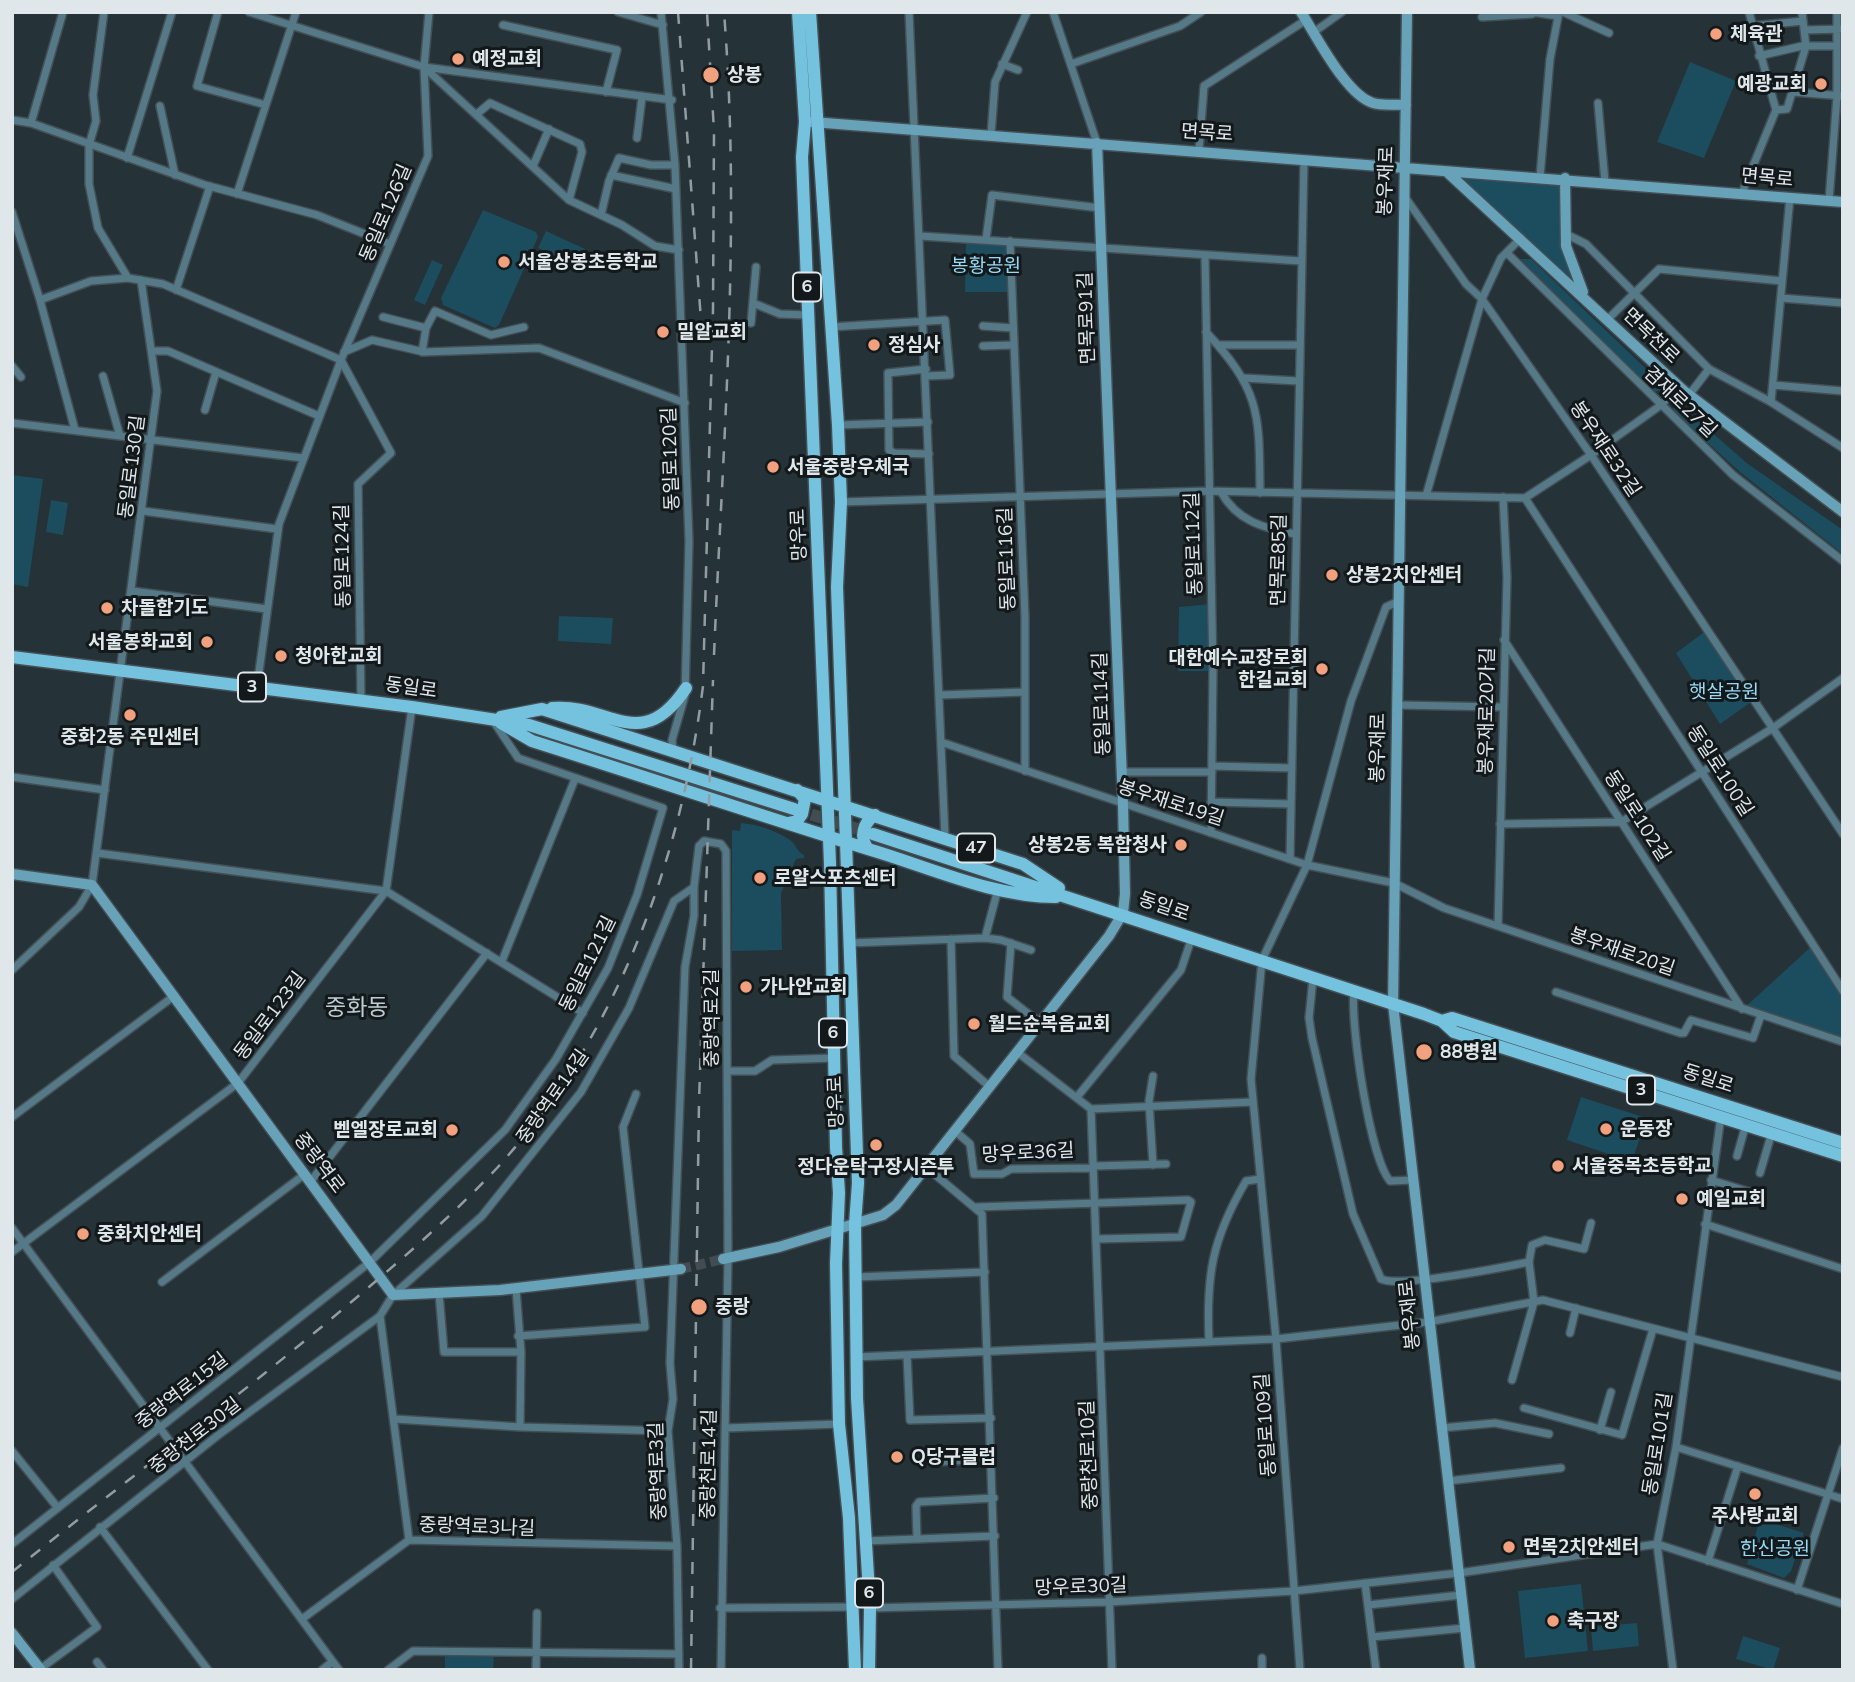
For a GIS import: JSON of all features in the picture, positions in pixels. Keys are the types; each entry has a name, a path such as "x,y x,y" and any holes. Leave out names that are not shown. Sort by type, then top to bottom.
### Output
{"main road":[{"name":"망우로","path":"798,12 831,327 838,425 841,502 838,587 858,1183 855,1224 857,1398 870,1608 869,1670"},
{"name":"망우로","path":"810,12 811,122 802,157 810,404 816,453 839,1193 839,1424 849,1518 855,1670"},
{"name":"동일로","path":"12,657 492,718 572,737 794,808"},
{"path":"492,718 564,707 611,720 652,720 667,713 686,688"},
{"path":"542,709 827,799"},
{"path":"492,718 532,741 828,837 998,889 1033,897 1070,897"},
{"path":"788,823 797,821 802,814 805,799 797,790"},
{"name":"47","path":"827,799 1023,863 1070,897"},
{"path":"868,849 863,833 867,822 875,815"},
{"name":"동일로","path":"873,834 1123,913 1393,1004 1442,1021 1454,1032 1843,1156"},
{"name":"동일로","path":"1442,1021 1452,1018 1843,1143"}],"street":[{"path":"31,123 63,12"},
{"path":"104,12 93,95 96,121 89,145 89,184 93,215 128,278"},
{"path":"127,158 172,12"},
{"path":"218,12 197,86 266,105"},
{"path":"249,12 425,67 671,100"},
{"path":"237,194 296,12"},
{"name":"동일로126길","path":"257,688 277,529 343,356 428,156 425,67 429,12"},
{"path":"618,12 663,25"},
{"name":"동일로120길","path":"661,12 675,165 689,541 686,688 684,704 672,740 673,750"},
{"path":"909,12 945,837"},
{"path":"991,135 994,86 1027,12"},
{"path":"1053,12 1097,143"},
{"path":"1071,64 1180,26 1201,12"},
{"path":"1314,32 1342,12"},
{"name":"봉우재로","path":"1407,12 1398,495 1393,1004 1470,1670"},
{"path":"1742,193 1776,110 1749,12"},
{"path":"1829,201 1840,96 1837,46 1840,29 1837,12"},
{"path":"1540,177 1550,59 1560,13"},
{"path":"1482,18 1560,13 1609,33"},
{"path":"1199,150 1204,86 1303,16 1339,71 1360,95 1373,103 1406,105"},
{"path":"1752,26 1803,17 1806,46 1793,92 1787,110 1776,110"},
{"path":"503,25 616,50 606,92"},
{"path":"1804,30 1840,29"},
{"path":"1759,56 1806,46 1837,46"},
{"path":"1002,64 1018,70"},
{"path":"425,67 569,200 601,215 655,247 679,250"},
{"path":"1793,92 1840,96"},
{"path":"637,138 642,97"},
{"path":"477,114 489,102 574,140 582,147 569,200"},
{"path":"1598,103 1605,182"},
{"path":"160,106 175,175"},
{"path":"12,120 31,123 210,186 317,215 390,244"},
{"name":"면목로","path":"811,122 1199,150 1447,172 1564,178 1843,202"},
{"path":"533,166 549,129"},
{"path":"574,140 577,130"},
{"name":"면목로91길","path":"1097,143 1112,492"},
{"path":"601,215 611,175 619,158 651,165 675,165"},
{"name":"면목로85길","path":"1290,859 1295,494 1304,159"},
{"name":"면목천로","path":"1447,172 1689,395 1843,512"},
{"path":"611,175 676,189"},
{"path":"1564,178 1566,234 1573,269 1585,297"},
{"path":"176,290 210,186"},
{"name":"봉우재로32길","path":"1403,194 1466,284 1482,299 1591,455 1843,834"},
{"path":"986,239 992,195 1100,208"},
{"path":"1771,402 1790,197"},
{"path":"12,212 40,300 75,430"},
{"path":"1566,234 1586,244 1709,369 1771,402 1843,448"},
{"path":"920,236 1301,261"},
{"path":"1426,496 1482,299 1500,258 1521,238"},
{"name":"동일로116길","path":"1010,241 1020,495 1025,771"},
{"name":"겸재로27길","path":"1507,253 1733,475 1843,561"},
{"name":"동일로112길","path":"1205,255 1212,604 1211,833"},
{"path":"751,323 756,267"},
{"path":"1608,320 1659,269 1783,281"},
{"path":"40,300 91,282 128,278 141,280 176,290 343,356 372,340 422,352 539,348 685,403"},
{"name":"동일로130길","path":"92,885 157,391 141,280"},
{"path":"1781,298 1843,303"},
{"path":"752,303 780,314 808,315"},
{"path":"422,352 426,328 435,310 491,335 524,327"},
{"path":"383,317 426,328"},
{"path":"831,327 923,320 948,322 950,375 926,372 888,373 891,453 929,454"},
{"path":"983,326 1013,328"},
{"path":"1206,332 1244,378 1259,421 1260,493"},
{"path":"983,346 1014,345"},
{"path":"1219,345 1299,345"},
{"path":"152,351 168,351 319,416"},
{"name":"동일로124길","path":"343,356 392,454 358,484 361,701"},
{"path":"12,366 21,377"},
{"path":"1689,395 1709,369"},
{"path":"205,410 216,372"},
{"path":"103,376 120,436"},
{"path":"1244,378 1298,381"},
{"path":"1773,385 1843,391"},
{"path":"841,502 1208,491 1525,498 1661,405 1679,386"},
{"path":"838,425 928,422"},
{"path":"12,423 303,458"},
{"name":"동일로114길","path":"1112,492 1123,805 1123,913"},
{"path":"1222,492 1229,506 1243,519 1295,534"},
{"name":"봉우재로20가길","path":"1498,926 1507,577 1503,497"},
{"name":"동일로100길","path":"1525,498 1843,991"},
{"path":"143,511 277,529"},
{"path":"132,591 267,609"},
{"path":"1262,960 1307,865 1351,701 1386,607 1399,601"},
{"name":"동일로102길","path":"1504,640 1743,1009"},
{"path":"1500,824 1622,822 1702,774 1842,682"},
{"path":"939,695 1025,692"},
{"path":"1397,705 1502,707"},
{"name":"동일로123길","path":"12,1252 238,1083 386,891 412,707"},
{"name":"동일로121길","path":"370,1262 505,1129 556,1059 608,968 637,895 663,808 518,758 492,718"},
{"name":"봉우재로19길","path":"941,742 1307,865 1394,883"},
{"path":"1122,772 1292,768"},
{"path":"12,777 105,790"},
{"path":"502,961 575,779"},
{"path":"1211,802 1291,804"},
{"name":"중랑역로2길","path":"694,887 699,846 704,841 721,844 726,851 728,1071 725,1259"},
{"path":"97,853 386,891 583,1013"},
{"path":"12,874 92,885 79,907 12,970"},
{"name":"봉우재로20길","path":"1394,883 1444,908 1843,1042"},
{"name":"중랑역로","path":"92,885 393,1295"},
{"name":"중랑역로3길","path":"679,1670 677,1546 668,1431 673,1399 670,1363 677,1270 684,992 695,912 694,887"},
{"name":"중랑역로14길","path":"393,1295 482,1216 581,1092 629,1008 674,901 694,887"},
{"path":"985,938 998,889"},
{"path":"725,1259 883,1215 926,1167 990,1087 1109,936 1123,913"},
{"path":"1077,1097 1179,973 1192,937"},
{"path":"848,943 985,938 1031,950"},
{"path":"951,939 954,1056 990,1087"},
{"path":"1011,943 1007,997 1040,1023"},
{"path":"162,1282 308,1178 487,953"},
{"name":"동일로109길","path":"1262,960 1252,1102 1276,1339 1300,1670"},
{"path":"1313,978 1309,1018 1312,1038 1355,1221 1381,1279 1389,1282 1424,1278 1529,1262"},
{"path":"1354,991 1353,1028 1379,1156 1390,1181 1413,1180"},
{"path":"1556,992 1680,1033 1684,1033 1691,1020 1753,1038 1761,1015"},
{"path":"12,1117 174,996"},
{"path":"1017,1052 1091,1109 1252,1102"},
{"name":"망우로","path":"728,1071 755,1071 772,1060 834,1058"},
{"path":"1153,1076 1149,1107 1153,1165"},
{"path":"518,1336 645,1327 623,1126 636,1094"},
{"name":"중랑천로10길","path":"1091,1109 1112,1670"},
{"name":"동일로101길","path":"1673,1670 1657,1544 1676,1447 1688,1338 1721,1115"},
{"path":"1737,1156 1746,1124"},
{"name":"망우로36길","path":"955,1130 970,1144 974,1174 1094,1167"},
{"path":"1760,1173 1772,1132"},
{"path":"1094,1167 1166,1164"},
{"path":"926,1167 976,1207 982,1216 989,1352 998,1670"},
{"path":"1209,1342 1207,1289 1218,1238 1247,1181 1260,1179"},
{"path":"1711,1180 1753,1193"},
{"path":"976,1207 1096,1202 1191,1202 1181,1237 1097,1239"},
{"path":"1512,1380 1534,1302 1529,1262 1532,1245 1542,1240 1584,1249 1591,1223"},
{"path":"1705,1224 1843,1269"},
{"path":"12,1228 339,1670"},
{"name":"중랑천로14길","path":"721,1670 720,1608 726,1428 725,1259"},
{"name":"중랑역로15길","path":"12,1544 370,1262"},
{"path":"393,1295 516,1289 677,1270"},
{"path":"856,1277 985,1272"},
{"path":"516,1289 521,1352 520,1427"},
{"path":"439,1293 444,1352 521,1352"},
{"name":"중랑천로30길","path":"12,1599 100,1527 380,1316 393,1295"},
{"path":"856,1357 1276,1339 1428,1322 1544,1300 1843,1377"},
{"path":"1570,1333 1576,1308"},
{"path":"380,1316 409,1541"},
{"path":"1524,1408 1619,1435 1624,1433 1653,1329"},
{"path":"907,1355 911,1421 991,1418"},
{"path":"1600,1430 1611,1392"},
{"path":"395,1419 520,1427 668,1431"},
{"path":"1441,1428 1495,1423 1549,1434"},
{"path":"726,1428 839,1424"},
{"path":"1676,1447 1843,1499"},
{"path":"1797,1590 1843,1448"},
{"path":"12,1451 58,1508"},
{"path":"931,1462 992,1459"},
{"path":"1708,1561 1738,1466"},
{"path":"1448,1481 1561,1468"},
{"path":"917,1539 916,1506 919,1502 994,1498"},
{"path":"100,1527 208,1670"},
{"path":"865,1541 995,1536"},
{"name":"중랑역로3나길","path":"302,1619 409,1541 677,1546"},
{"path":"1657,1544 1843,1604"},
{"name":"망우로30길","path":"870,1608 1109,1602 1294,1591 1459,1573 1657,1544"},
{"path":"12,1633 41,1669 97,1626 53,1565"},
{"path":"1365,1583 1376,1670"},
{"path":"1367,1605 1461,1595"},
{"path":"720,1608 851,1607"},
{"path":"536,1670 537,1613"},
{"path":"1372,1637 1465,1628"},
{"path":"388,1670 413,1651 679,1654"},
{"path":"1262,1658 1262,1670"},
{"path":"97,1661 103,1670"},
{"path":"322,1670 332,1662"}],"green space":[{"path":"1690,62 1736,81 1704,158 1657,142"},
{"path":"1447,172 1565,178 1566,234 1585,297"},
{"path":"483,210 536,232 538,237 499,325 495,328 443,305 441,298"},
{"path":"546,231 585,249 577,266 538,248"},
{"name":"봉황공원","path":"966,242 1008,243 1007,292 965,292"},
{"path":"1520,259 1531,259 1666,388 1652,393"},
{"path":"432,260 443,265 425,305 414,300"},
{"path":"1678,403 1748,464 1843,530 1843,554 1740,472 1672,410"},
{"path":"12,475 43,479 28,587 12,584"},
{"path":"51,500 68,503 63,535 46,532"},
{"path":"1212,604 1213,671 1178,671 1179,607"},
{"path":"559,616 613,618 611,644 558,641"},
{"name":"햇살공원","path":"1707,630 1754,700 1720,724 1676,653"},
{"name":"로얄스포츠센터","path":"741,823 760,826 779,834 792,842 804,855 804,858 796,859 781,893 782,950 732,951 732,830 740,831"},
{"path":"1813,945 1843,991 1843,1042 1743,1009"},
{"name":"운동장","path":"1581,1097 1646,1118 1632,1162 1567,1140"},
{"name":"한신공원","path":"1760,1519 1804,1533 1791,1571 1784,1578 1747,1564"},
{"name":"축구장","path":"1581,1584 1588,1651 1525,1658 1518,1591"},
{"path":"1637,1623 1639,1646 1593,1651 1591,1627"},
{"path":"1743,1636 1780,1648 1773,1670 1736,1659"},
{"path":"445,1656 494,1657 493,1670 445,1670"}],"tunnel":[{"path":"794,809 873,834"},
{"path":"681,1269 723,1259"}],"railway":[{"path":"678,12 703,347"},
{"path":"12,1572 297,1347 399,1261 478,1188 539,1117 577,1062 609,1004 637,943 660,881 678,817 693,752 703,686 713,309 714,131 707,12"},
{"path":"714,655 731,254 729,93 724,12"},
{"path":"691,1670 699,1102 713,680"}],"place":[{"name":"체육관","path":"1716,34"},
{"name":"예정교회","path":"458,59"},
{"name":"상봉","path":"711,75"},
{"name":"예광교회","path":"1821,84"},
{"name":"서울상봉초등학교","path":"504,262"},
{"name":"밀알교회","path":"663,332"},
{"name":"정심사","path":"874,345"},
{"name":"서울중랑우체국","path":"773,467"},
{"name":"상봉2치안센터","path":"1332,575"},
{"name":"차돌합기도","path":"107,608"},
{"name":"서울봉화교회","path":"207,642"},
{"name":"청아한교회","path":"281,656"},
{"name":"대한예수교장로회 한길교회","path":"1322,669"},
{"name":"중화2동 주민센터","path":"130,715"},
{"name":"상봉2동 복합청사","path":"1181,845"},
{"name":"로얄스포츠센터","path":"760,878"},
{"name":"가나안교회","path":"746,987"},
{"name":"월드순복음교회","path":"974,1024"},
{"name":"88병원","path":"1424,1052"},
{"name":"운동장","path":"1606,1129"},
{"name":"벧엘장로교회","path":"452,1130"},
{"name":"정다운탁구장시즌투","path":"876,1145"},
{"name":"서울중목초등학교","path":"1558,1166"},
{"name":"예일교회","path":"1682,1199"},
{"name":"중화치안센터","path":"83,1234"},
{"name":"중랑","path":"699,1307"},
{"name":"Q당구클럽","path":"897,1457"},
{"name":"주사랑교회","path":"1755,1494"},
{"name":"면목2치안센터","path":"1509,1547"},
{"name":"축구장","path":"1553,1621"}],"district":[{"name":"중화동","path":"357,1008"}]}
